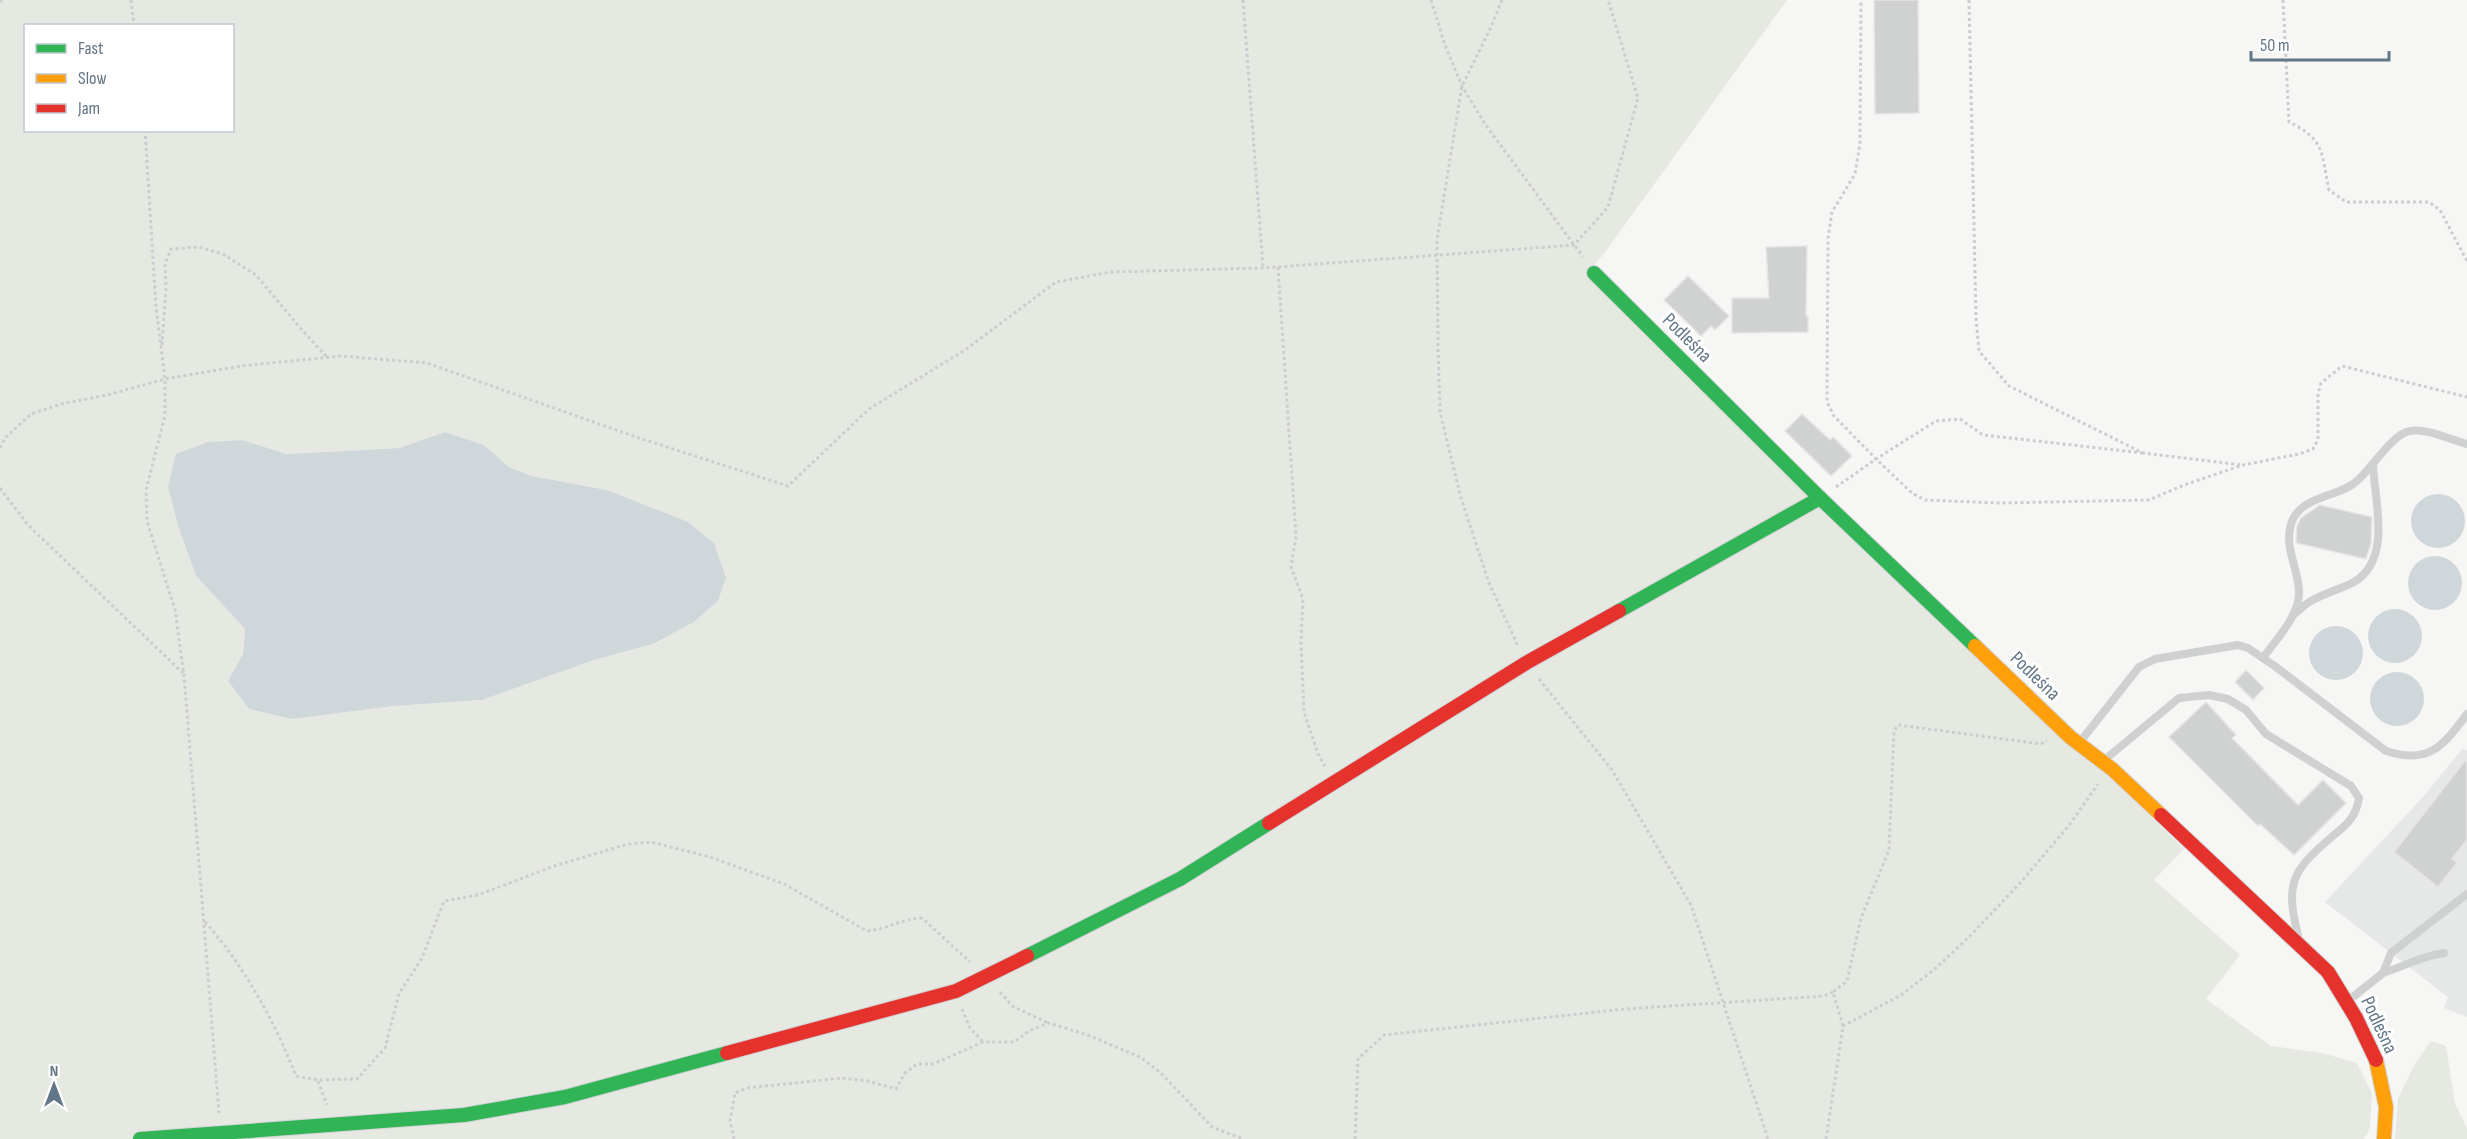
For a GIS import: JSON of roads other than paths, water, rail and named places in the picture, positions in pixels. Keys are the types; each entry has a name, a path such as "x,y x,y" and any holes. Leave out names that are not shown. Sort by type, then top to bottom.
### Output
{"street":[{"name":"Podleśna","path":"1594,273 1820,498 2062,729 2107,765 2328,972 2347,1001 2374,1054 2385,1102 2384,1139"},
{"path":"140,1139 464,1115 565,1097 956,991 1180,879 1526,663 1820,498"}],"lane":[{"path":"2293,616 2299,592 2289,543 2291,524 2297,511 2314,500 2336,494 2356,482 2398,436 2409,430 2426,432 2467,444"},
{"path":"2263,658 2293,616 2311,601 2356,581 2369,566 2378,542 2380,513 2374,491 2373,464"},
{"path":"2079,743 2139,667 2155,659 2238,645 2248,648 2263,658 2386,751 2402,756 2432,752 2444,743 2467,714"},
{"path":"2107,765 2179,698 2209,694 2228,699 2246,710 2266,734 2351,786 2359,798 2357,811 2349,823 2305,860 2293,882 2291,903 2301,947"},
{"path":"2383,973 2391,953 2467,894"},
{"path":"2347,1001 2383,973 2407,965 2422,956 2444,953"}]}
